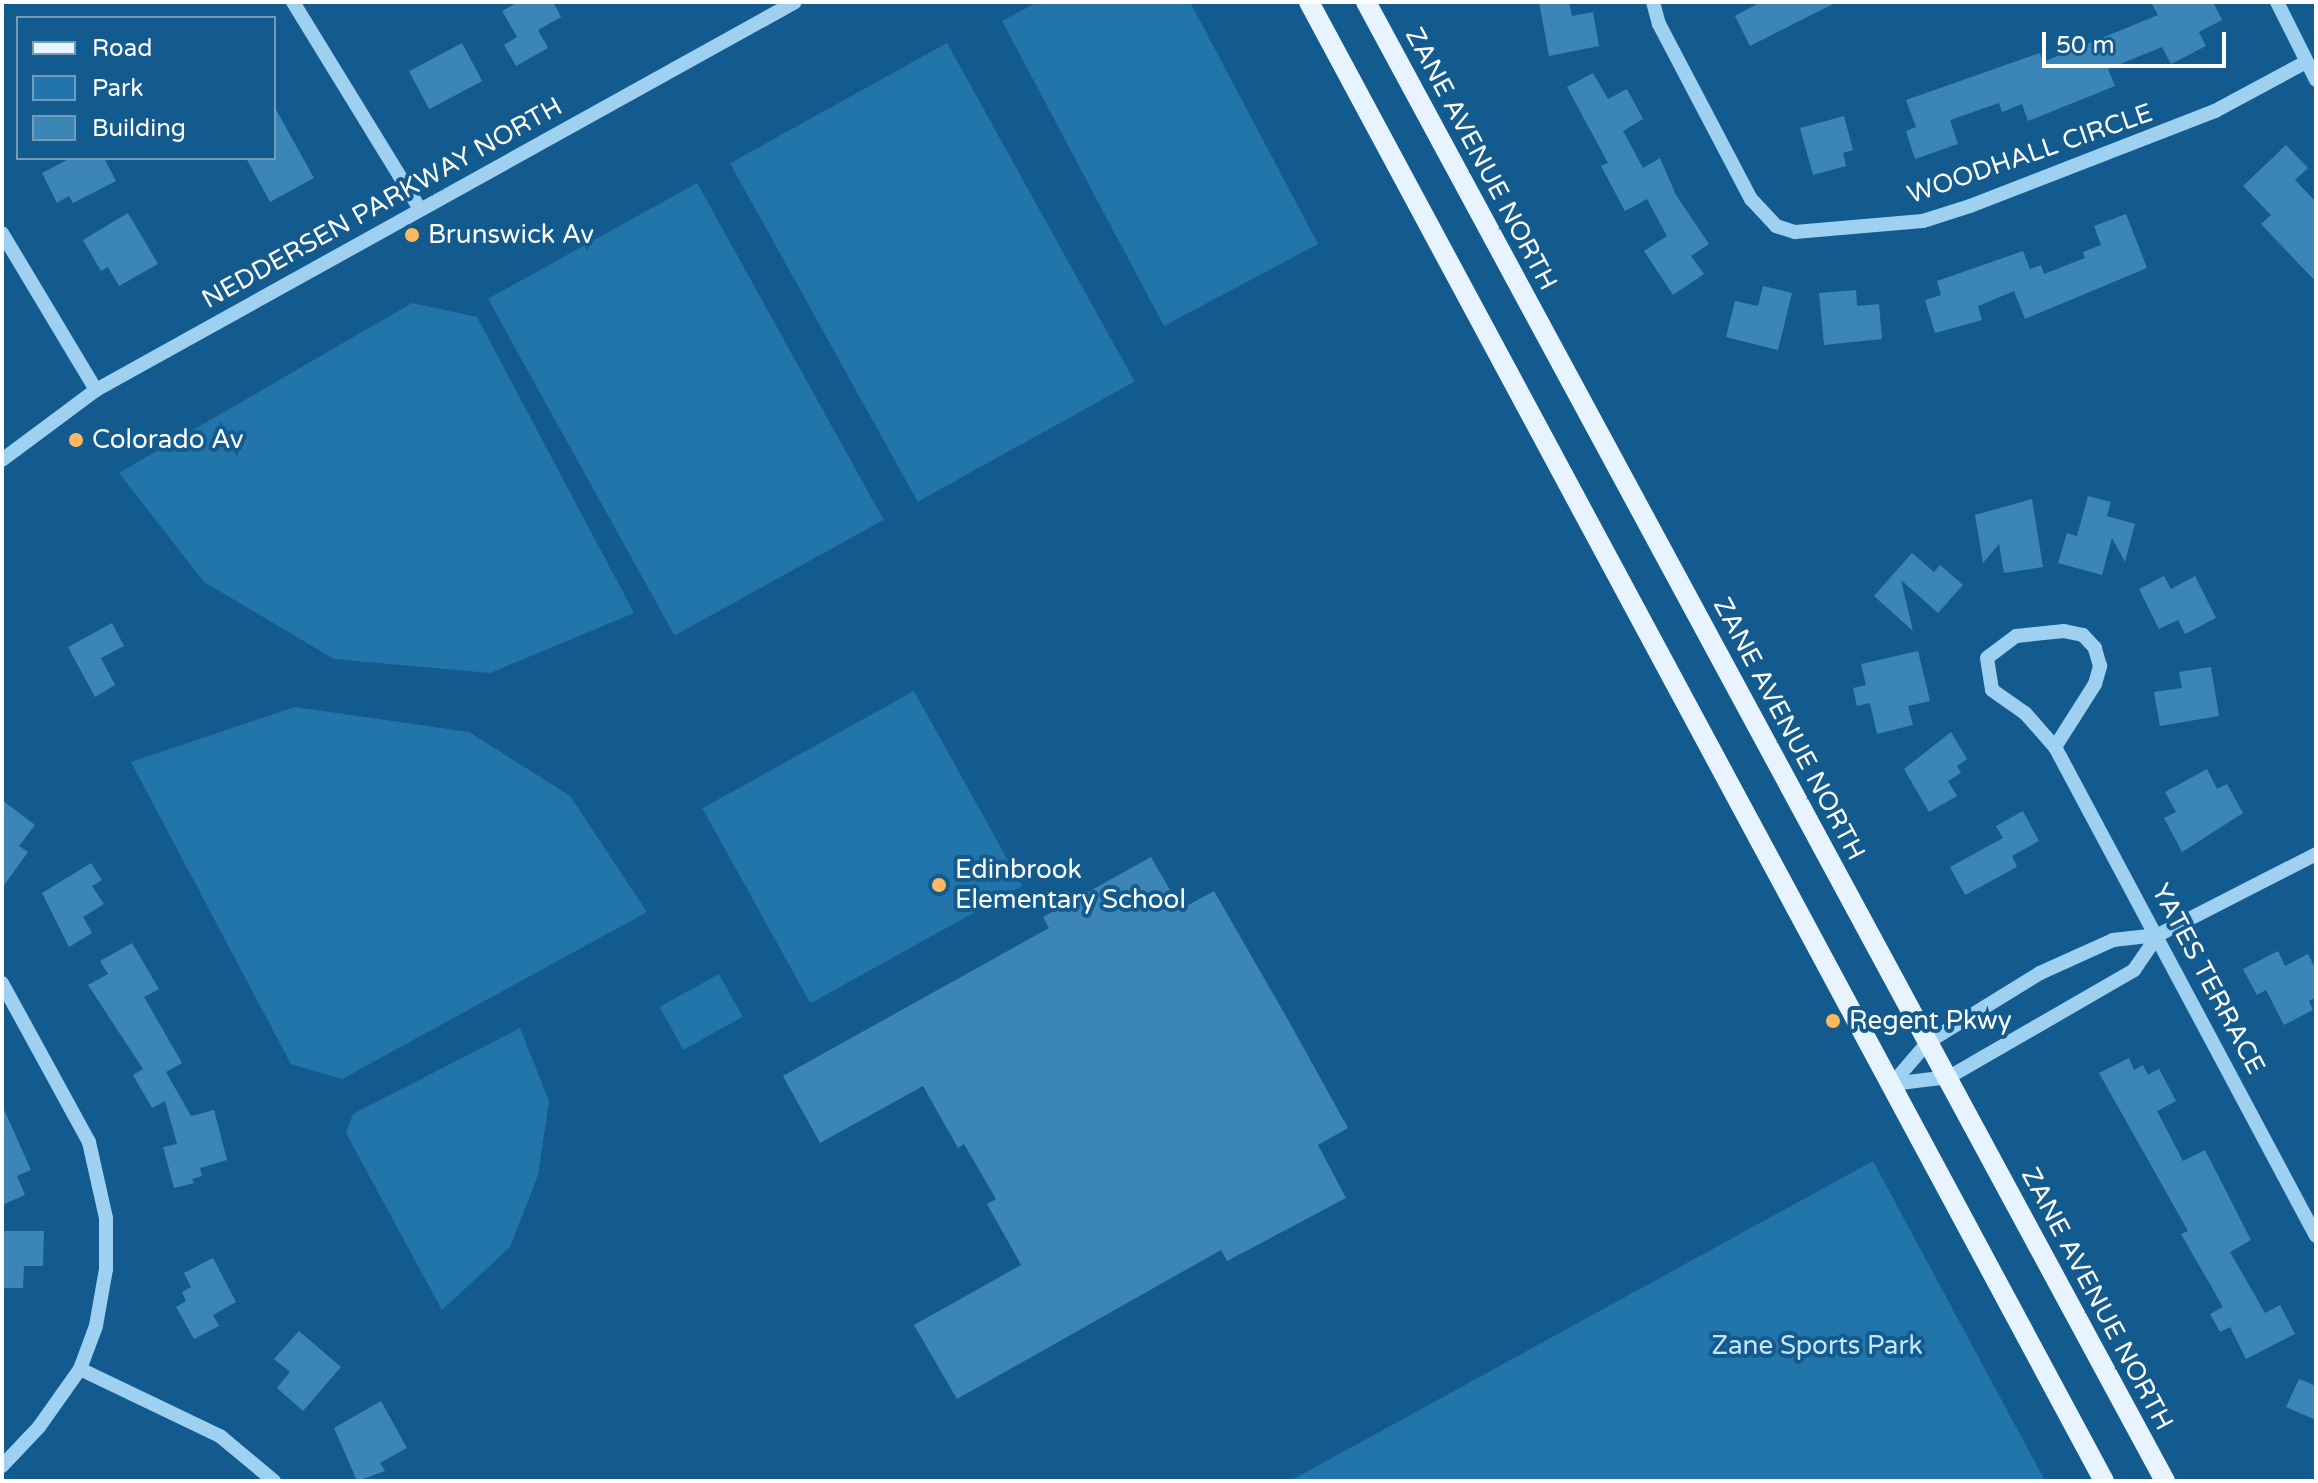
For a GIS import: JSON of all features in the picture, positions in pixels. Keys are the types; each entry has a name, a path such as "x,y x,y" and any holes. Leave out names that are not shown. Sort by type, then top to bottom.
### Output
{"main road":[{"path":"1309,2 2104,1481"},
{"name":"ZANE AVENUE NORTH","path":"1366,2 2165,1481"}],"street":[{"path":"293,2 420,209"},
{"name":"NEDDERSEN PARKWAY NORTH","path":"2,460 96,390 795,2"},
{"name":"WOODHALL CIRCLE","path":"1653,2 1659,24 1751,199 1776,226 1804,233 1923,221 1970,206 2201,117 2304,63"},
{"path":"2277,2 2304,63 2316,80"},
{"path":"2,233 96,390"},
{"name":"YATES TERRACE","path":"2055,747 2095,684 2100,666 2095,648 2083,635 2064,631 2016,636 1987,658 1986,674 1992,690 2025,713 2055,747 2316,1236"},
{"path":"1892,1084 1928,1042 2040,973 2113,940 2158,935 2316,854"},
{"path":"1892,1084 1949,1077 2134,970 2158,935"},
{"path":"2,983 72,1105 99,1177 106,1269 96,1326 80,1369 39,1427 2,1466"},
{"path":"80,1369 220,1436 274,1481"}],"green space":[{"path":"1038,2 1190,2 1318,244 1164,326 1002,21"},
{"path":"947,43 1135,381 918,502 730,163"},
{"path":"697,183 884,520 675,636 488,299"},
{"path":"412,303 477,317 634,613 490,673 334,659 204,582 119,473"},
{"path":"914,691 1022,886 810,1003 702,808"},
{"path":"295,707 469,732 570,796 647,912 342,1079 291,1064 131,762"},
{"path":"719,974 743,1017 683,1050 660,1007"},
{"path":"520,1028 549,1101 538,1175 510,1247 442,1310 346,1133 353,1114"},
{"name":"Zane Sports Park","path":"1873,1161 2045,1481 1290,1481"}],"building":[{"path":"518,2 553,2 561,17 538,30 548,48 516,66 504,45 517,37 502,11"},
{"path":"1539,2 1569,2 1572,16 1593,12 1599,46 1549,56"},
{"path":"1761,2 1837,2 1750,46 1735,16"},
{"path":"2151,2 2213,2 2222,20 2199,32 2206,46 2171,64 2162,47 2108,69 2115,86 2028,121 2022,104 2002,112 1999,103 1950,120 1958,144 1915,159 1906,131 1916,127 1906,100 2040,53 2043,62 2158,15"},
{"path":"462,43 482,81 429,109 409,71"},
{"path":"1593,73 1608,99 1627,89 1643,119 1623,131 1643,168 1660,158 1676,195 1709,244 1691,256 1704,274 1673,295 1644,251 1667,236 1647,199 1625,211 1601,166 1608,163 1567,87"},
{"path":"276,110 314,178 270,202 247,160 276,160"},
{"path":"1844,116 1853,150 1843,153 1846,166 1813,175 1800,128"},
{"path":"2286,145 2308,168 2295,180 2316,202 2316,282 2261,224 2271,215 2243,186"},
{"path":"67,160 105,160 116,181 73,203 69,196 57,203 42,173"},
{"path":"128,213 158,264 119,286 108,267 101,271 83,240"},
{"path":"2126,214 2147,268 2025,319 2014,291 1978,306 1982,320 1935,333 1925,300 1941,295 1937,281 2023,251 2030,269 2041,265 2044,274 2085,258 2083,252 2101,245 2094,226"},
{"path":"1763,286 1792,293 1778,350 1726,337 1735,301 1758,306"},
{"path":"1856,290 1857,306 1879,304 1882,339 1824,345 1819,293"},
{"path":"2088,496 2111,502 2107,516 2135,524 2125,562 2112,538 2102,575 2058,563 2067,533 2077,536"},
{"path":"2032,499 2043,567 2004,573 1999,544 1983,563 1975,515"},
{"path":"1912,553 1934,572 1940,565 1963,585 1938,613 1901,580 1913,631 1874,596"},
{"path":"2164,576 2171,589 2195,576 2216,618 2185,634 2178,620 2159,629 2139,589"},
{"path":"112,623 124,646 101,658 115,685 95,697 68,647"},
{"path":"1918,651 1930,701 1908,706 1913,725 1877,734 1870,703 1857,706 1853,688 1866,685 1861,664"},
{"path":"2211,667 2219,716 2160,726 2154,692 2182,688 2179,672"},
{"path":"1951,732 1967,759 1957,766 1961,773 1948,781 1957,796 1929,812 1904,769"},
{"path":"2207,769 2217,789 2227,784 2243,813 2182,852 2164,818 2176,812 2165,792"},
{"path":"2,800 35,825 19,846 28,852 2,888"},
{"path":"2023,811 2039,841 2012,856 2017,867 1965,895 1950,867 2003,838 1996,826"},
{"path":"1151,857 1181,909 1214,891 1287,1018 1348,1128 1318,1145 1346,1198 1227,1261 1221,1250 957,1399 914,1325 1021,1265 987,1204 996,1199 964,1144 958,1148 923,1086 820,1143 783,1076 1049,928 1043,917"},
{"path":"91,863 102,880 92,886 104,904 83,917 92,933 69,947 42,893"},
{"path":"132,943 159,989 144,997 182,1063 166,1072 191,1116 214,1110 227,1160 200,1168 202,1176 192,1179 194,1183 174,1188 163,1147 177,1144 165,1101 152,1108 133,1075 143,1069 88,985 108,974 100,961"},
{"path":"2278,951 2285,966 2308,954 2316,970 2316,997 2309,1001 2313,1010 2284,1025 2266,990 2257,995 2243,969"},
{"path":"2129,1058 2134,1070 2143,1065 2148,1075 2159,1069 2176,1101 2157,1111 2183,1161 2205,1150 2251,1240 2230,1252 2265,1313 2280,1305 2295,1334 2246,1359 2230,1327 2220,1332 2210,1314 2223,1307 2181,1234 2188,1231 2099,1073"},
{"path":"2,1105 31,1170 17,1176 25,1195 2,1205"},
{"path":"2,1231 44,1231 43,1266 24,1266 23,1288 2,1288"},
{"path":"213,1258 236,1302 213,1315 219,1326 194,1339 176,1307 186,1301 182,1292 191,1287 184,1273"},
{"path":"299,1331 341,1367 303,1411 277,1388 290,1372 274,1359"},
{"path":"2299,1379 2316,1386 2316,1420 2286,1407"},
{"path":"381,1401 407,1448 380,1463 385,1471 357,1481 334,1428"}],"place":[{"name":"Brunswick Av","path":"412,235"},
{"name":"Colorado Av","path":"76,440"},
{"name":"Edinbrook Elementary School","path":"939,885"},
{"name":"Regent Pkwy","path":"1833,1021"}]}
